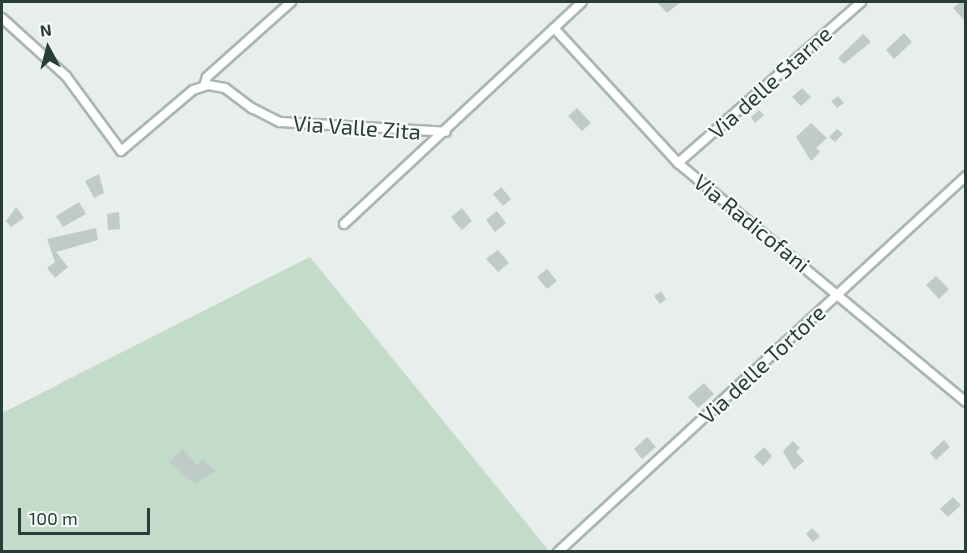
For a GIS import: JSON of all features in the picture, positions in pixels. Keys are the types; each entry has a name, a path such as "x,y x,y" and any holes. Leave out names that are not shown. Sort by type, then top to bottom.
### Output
{"street":[{"path":"2,18 66,76 121,151 193,90 204,86 207,77 291,2"},
{"path":"344,224 446,132 582,2"},
{"name":"Via delle Starne","path":"678,163 861,2"},
{"name":"Via Radicofani","path":"554,28 678,163 838,293 966,402"},
{"name":"Via Valle Zita","path":"204,86 225,88 252,108 280,122 446,132"},
{"name":"Via delle Tortore","path":"558,552 966,176"}],"green space":[{"path":"310,257 549,551 2,552 2,413"}],"building":[{"path":"657,2 681,2 667,13"},
{"path":"961,2 966,5 966,22 953,8"},
{"path":"904,33 912,42 894,59 886,50"},
{"path":"863,34 871,42 844,64 838,58"},
{"path":"802,88 811,97 801,106 792,97"},
{"path":"838,96 844,103 837,108 831,101"},
{"path":"577,108 591,123 582,131 568,116"},
{"path":"759,110 764,115 755,123 751,117"},
{"path":"811,123 827,138 816,148 820,152 811,161 796,137"},
{"path":"837,129 843,134 835,142 829,137"},
{"path":"99,174 104,193 94,198 85,181"},
{"path":"501,187 511,199 503,206 493,194"},
{"path":"79,202 86,214 63,227 56,216"},
{"path":"16,207 24,218 11,227 6,221"},
{"path":"462,208 472,221 462,230 451,217"},
{"path":"497,211 506,223 495,232 486,220"},
{"path":"119,212 120,229 108,230 107,214"},
{"path":"96,228 98,240 56,252 68,267 55,278 47,268 55,262 47,239"},
{"path":"498,250 509,263 498,272 486,259"},
{"path":"547,269 557,281 547,289 537,277"},
{"path":"936,276 949,289 939,299 926,285"},
{"path":"661,291 666,299 660,304 654,296"},
{"path":"704,383 714,394 698,408 688,397"},
{"path":"647,437 656,447 642,459 634,449"},
{"path":"944,440 950,447 936,460 930,453"},
{"path":"793,441 800,448 796,452 804,461 794,470 783,451"},
{"path":"764,447 772,456 763,466 754,457"},
{"path":"183,449 197,465 203,459 215,471 195,484 169,462"},
{"path":"953,497 961,505 948,517 940,509"},
{"path":"812,528 820,536 813,542 806,534"}]}
